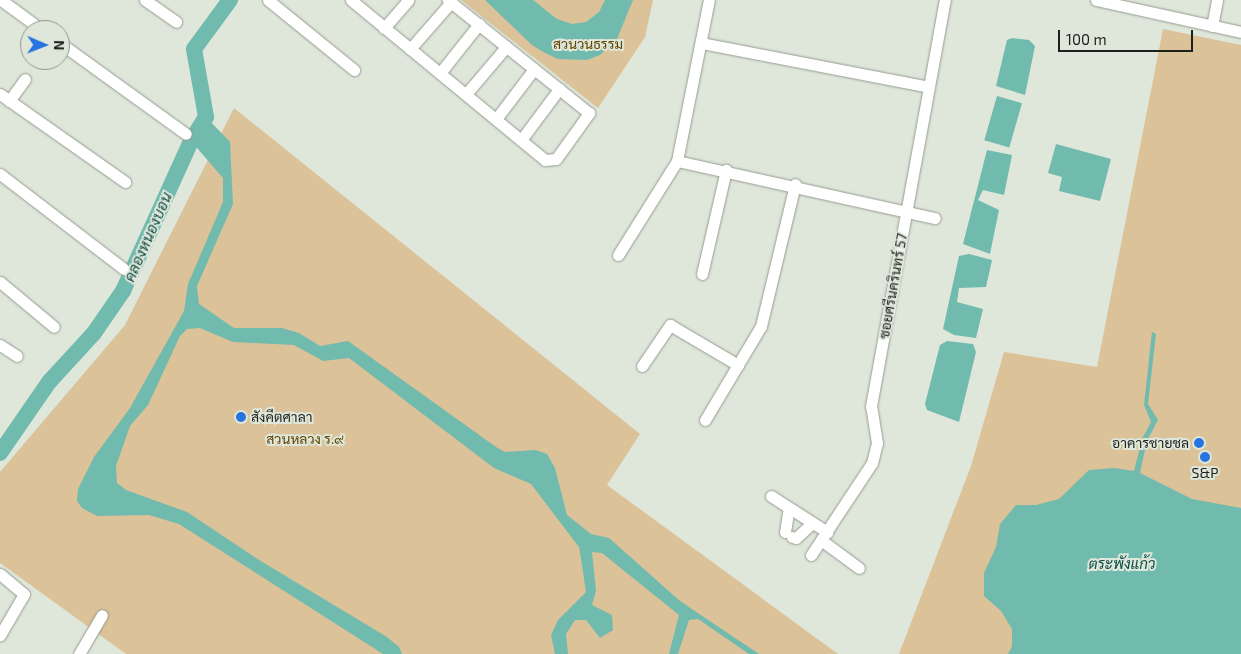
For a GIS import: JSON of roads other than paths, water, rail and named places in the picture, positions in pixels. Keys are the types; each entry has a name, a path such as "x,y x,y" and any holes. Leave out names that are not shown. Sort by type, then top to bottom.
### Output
{"street":[{"path":"0,0 28,20"},
{"path":"145,0 176,22"},
{"path":"268,0 354,70"},
{"path":"384,28 408,0"},
{"path":"618,255 677,161 709,0"},
{"name":"ซอยศรีนครินทร์ 57","path":"811,555 874,456 877,443 871,406 945,0"},
{"path":"1096,0 1241,32"},
{"path":"1212,26 1217,0"},
{"path":"356,2 384,28 545,160 556,159 589,113 450,1 410,49"},
{"path":"440,73 479,24"},
{"path":"701,43 929,87"},
{"path":"466,94 506,47"},
{"path":"70,50 186,134"},
{"path":"496,119 534,69"},
{"path":"25,79 4,98 125,182"},
{"path":"521,140 559,89"},
{"path":"677,161 796,184 935,218"},
{"path":"702,274 726,170"},
{"path":"0,174 124,268"},
{"path":"706,420 761,326 796,184"},
{"path":"0,282 54,327"},
{"path":"642,366 670,325 738,365"},
{"path":"0,345 17,356"},
{"path":"771,496 812,523 859,568"},
{"path":"789,508 788,535 796,538 812,523"},
{"path":"0,574 24,594 0,635"},
{"path":"79,654 102,615"}],"water":[{"path":"485,0 533,0 557,19 572,24 586,22 599,12 605,0 633,0 617,39 600,55 587,60 558,59 545,53 532,45"},
{"path":"1012,38 1029,40 1035,46 1025,95 996,86 1007,40"},
{"path":"997,96 1022,103 1009,147 984,140"},
{"path":"206,117 230,142 233,204 197,286 199,304 234,328 282,328 299,333 320,346 348,341 496,447 505,452 536,450 547,454 555,468 567,515 591,534 609,538 680,601 759,654 749,654 698,619 689,620 678,654 669,654 679,615 602,553 592,552 596,591 592,605 612,615 613,630 600,638 586,620 575,620 566,634 568,654 555,654 551,635 558,620 586,592 579,547 531,484 494,468 349,358 323,361 294,345 233,342 200,328 187,329 180,336 148,405 130,426 116,466 117,483 126,490 187,512 259,560 387,637 399,647 402,654 383,654 179,524 149,515 97,516 82,508 77,501 78,489 94,457 130,408 184,311 188,284 223,202 223,178 191,141"},
{"path":"1056,144 1111,159 1100,201 1059,191 1062,177 1048,173"},
{"path":"987,150 1012,155 1004,195 983,190 978,200 999,210 990,254 963,244"},
{"path":"969,254 992,260 986,287 959,288 957,302 983,309 976,338 954,335 943,329 959,256"},
{"name":"ตระพังแก้ว","path":"1152,332 1156,334 1148,404 1158,420 1147,441 1140,473 1192,499 1241,508 1241,654 1008,654 1012,646 1012,629 1001,611 984,596 984,573 996,547 1000,524 1016,505 1036,505 1059,499 1089,470 1115,468 1134,471 1142,439 1151,422 1144,405"},
{"path":"947,341 973,344 976,352 959,422 927,410 925,404 940,345"}],"waterway":[{"name":"คลองหนองบอน","path":"0,453 49,382 94,333 123,291 191,141 206,117 194,49 230,0"}],"place":[{"name":"สังคีตศาลา","path":"241,417"},
{"name":"อาคารชายชล","path":"1199,443"},
{"name":"S&P","path":"1205,457"}],"park label":[{"name":"สวนวนธรรม","path":"588,44"},
{"name":"สวนหลวง ร.๙","path":"305,439"}]}
